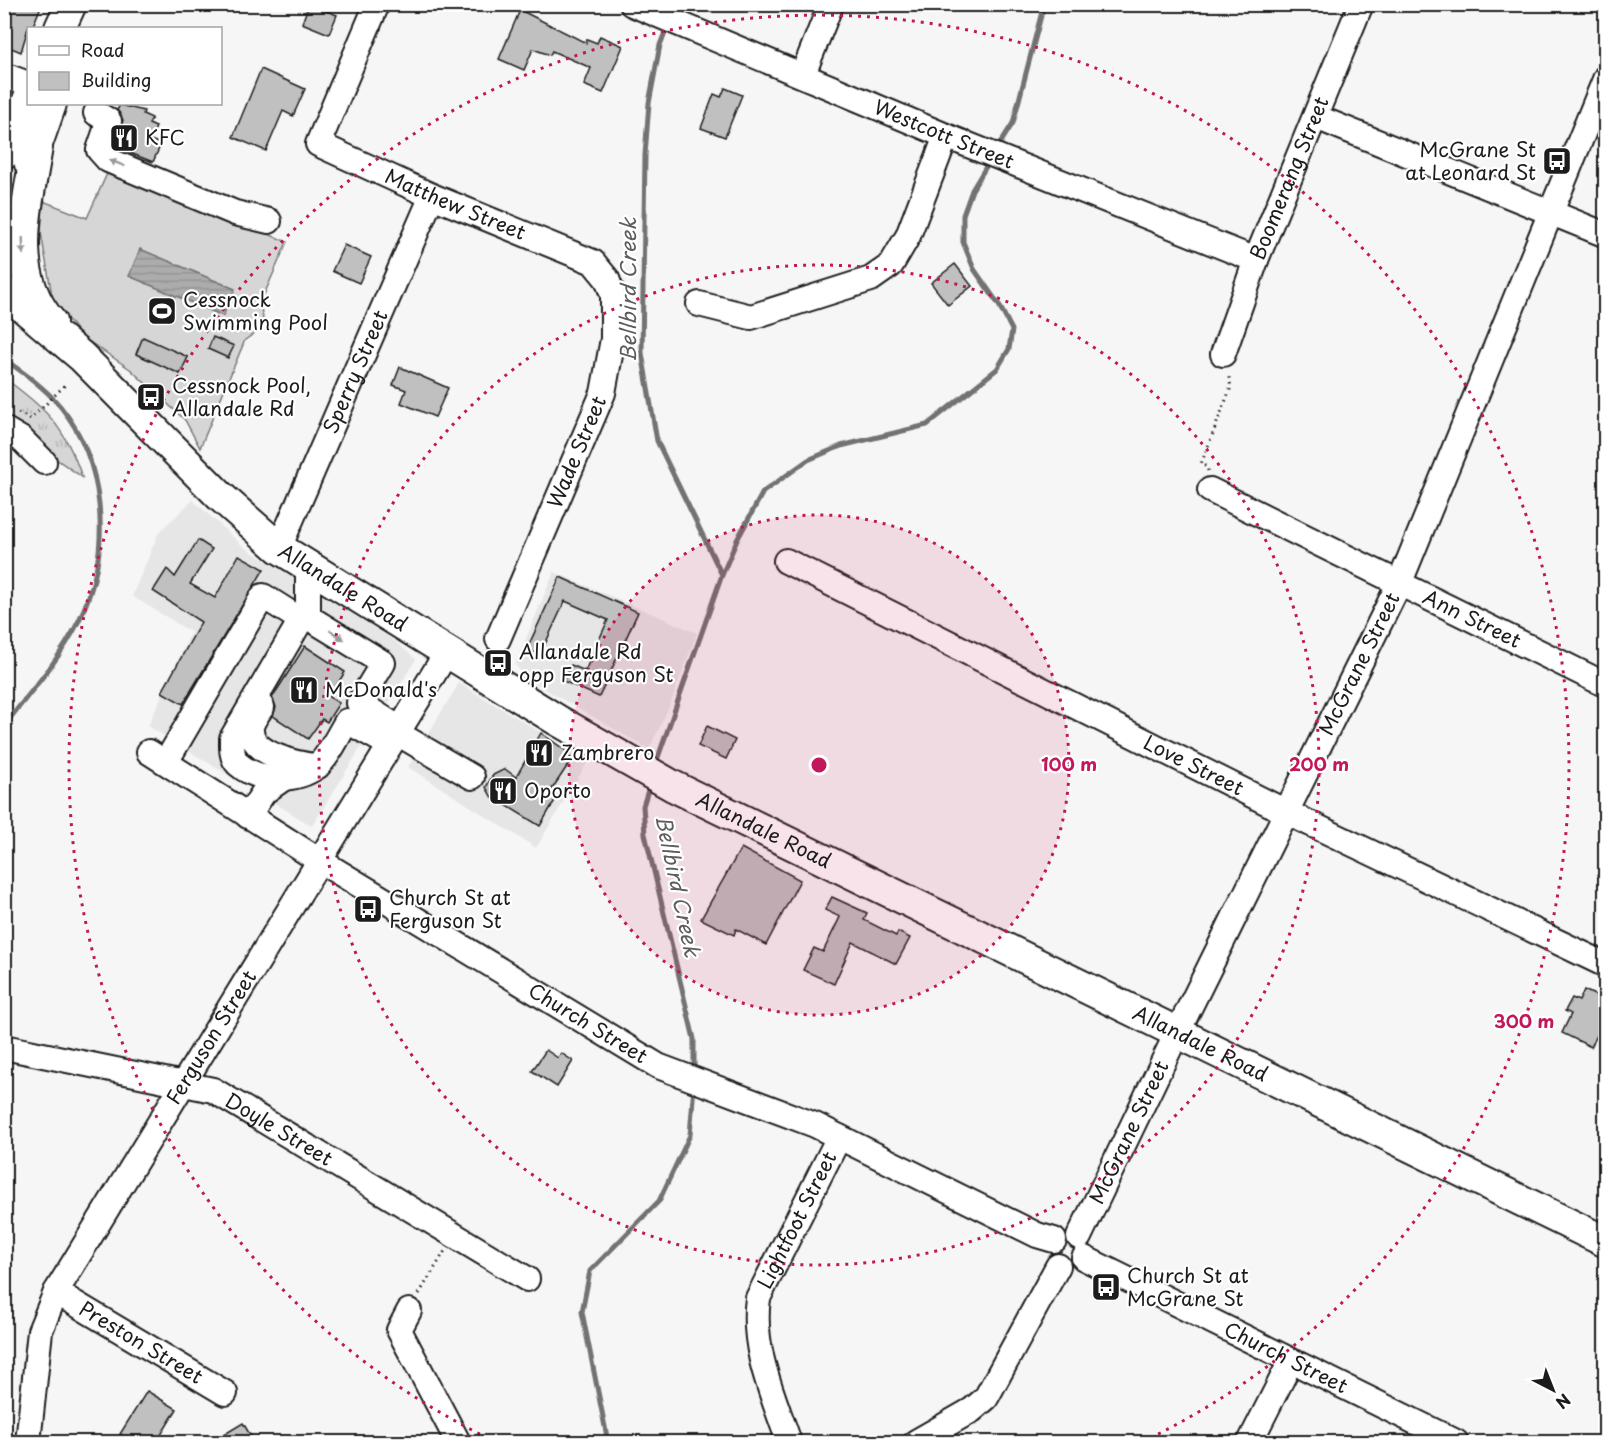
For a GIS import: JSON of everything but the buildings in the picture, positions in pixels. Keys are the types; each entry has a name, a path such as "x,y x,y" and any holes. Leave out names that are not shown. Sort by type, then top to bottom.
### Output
{"main road":[{"path":"60,27 71,4"},
{"path":"81,27 90,4"},
{"path":"4,154 27,102"},
{"path":"4,225 37,147 51,105"},
{"path":"37,147 26,204 24,256 28,277 47,317 82,357"},
{"name":"Allandale Road","path":"4,291 82,357 220,496 279,548 626,761 1605,1242"}],"street":[{"name":"Matthew Street","path":"377,4 318,144 432,196 593,262"},
{"path":"803,74 831,4"},
{"name":"Boomerang Street","path":"1223,354 1256,260 1361,4"},
{"name":"Westcott Street","path":"638,7 803,74 946,136 1256,260"},
{"path":"4,75 27,84"},
{"name":"McGrane Street","path":"1081,1248 1177,1033 1400,582 1552,213 1605,77"},
{"path":"96,113 110,121 99,150 100,154 108,160 247,217 269,221"},
{"path":"1316,117 1605,235"},
{"path":"699,304 751,317 871,279 891,265 908,236 946,136"},
{"name":"Sperry Street","path":"279,548 432,196"},
{"name":"Wade Street","path":"498,639 603,393 613,339 613,295 607,279 593,262"},
{"path":"4,429 21,439 44,462"},
{"name":"Ann Street","path":"1210,490 1605,685"},
{"name":"Love Street","path":"786,561 1286,812 1605,965"},
{"path":"221,799 232,776 235,758 232,738 281,653 304,619 308,566"},
{"name":"Church Street","path":"304,619 263,596 157,757 320,861 638,1055 676,1073 781,1111 1037,1234 1054,1240"},
{"path":"248,816 264,792 300,770 353,712 383,663 304,619"},
{"name":"Ferguson Street","path":"28,1443 40,1331 56,1292 447,652"},
{"path":"281,653 285,669 251,725 251,736 257,745 300,770"},
{"path":"353,712 472,777"},
{"path":"235,758 251,771 300,770"},
{"name":"Doyle Street","path":"4,1047 213,1090 527,1279"},
{"name":"Lightfoot Street","path":"789,1443 758,1350 754,1322 758,1298 839,1137"},
{"path":"1066,1234 1081,1248 1073,1268 1058,1266 1051,1256 1054,1240 1066,1234"},
{"name":"Church Street","path":"1081,1248 1291,1361 1456,1443"},
{"path":"916,1443 972,1410 986,1398 1058,1266"},
{"name":"Preston Street","path":"56,1292 225,1393"},
{"path":"409,1311 399,1330 450,1440"},
{"path":"1250,1443 1291,1361"}],"path":[{"path":"1210,490 1207,467 1201,464 1231,387 1223,354"},
{"path":"31,419 65,385"},
{"path":"409,1311 455,1234"}],"shaded area":[{"path":"140,249 235,289 223,316 129,276"},
{"path":"193,500 244,547 391,638 416,659 312,826 148,726 191,632 132,596 159,532"},
{"path":"554,572 697,633 669,707 649,749 529,680 515,665"},
{"path":"459,683 588,761 536,848 408,767"}],"green space":[{"name":"Cessnock Swimming Pool","path":"110,167 287,242 260,304 263,318 255,333 245,340 200,448 185,420 130,369 81,336 53,301 41,233 43,201 87,218"},
{"path":"4,378 53,420 69,445 82,477 5,423"}],"waterway":[{"path":"996,150 1013,123 1044,4"},
{"name":"Bellbird Creek","path":"655,766 722,575 657,441 642,353 645,155 649,103 660,45 668,25"},
{"path":"722,575 737,540 763,492 808,460 841,446 927,425 997,369 1009,349 1012,330 999,305 974,269 963,242 963,215 972,190 990,160"},
{"path":"4,359 47,393 60,406 75,428 87,452 94,478 99,504 100,531 93,584 77,625 48,670 4,726"},
{"name":"Bellbird Creek","path":"650,784 643,806 645,834 694,1039 694,1073"},
{"name":"Bellbird Creek","path":"608,1442 582,1312 590,1271 659,1201 690,1135 694,1086"}],"place":[{"name":"KFC","path":"124,138"},
{"name":"McGrane St at Leonard St","path":"1557,161"},
{"name":"Cessnock Swimming Pool","path":"162,311"},
{"name":"Cessnock Pool, Allandale Rd","path":"151,397"},
{"name":"Allandale Rd opp Ferguson St","path":"498,663"},
{"name":"McDonald's","path":"304,690"},
{"name":"Zambrero","path":"539,753"},
{"name":"Oporto","path":"503,791"},
{"name":"Church St at Ferguson St","path":"368,909"},
{"name":"Church St at McGrane St","path":"1106,1287"}]}
